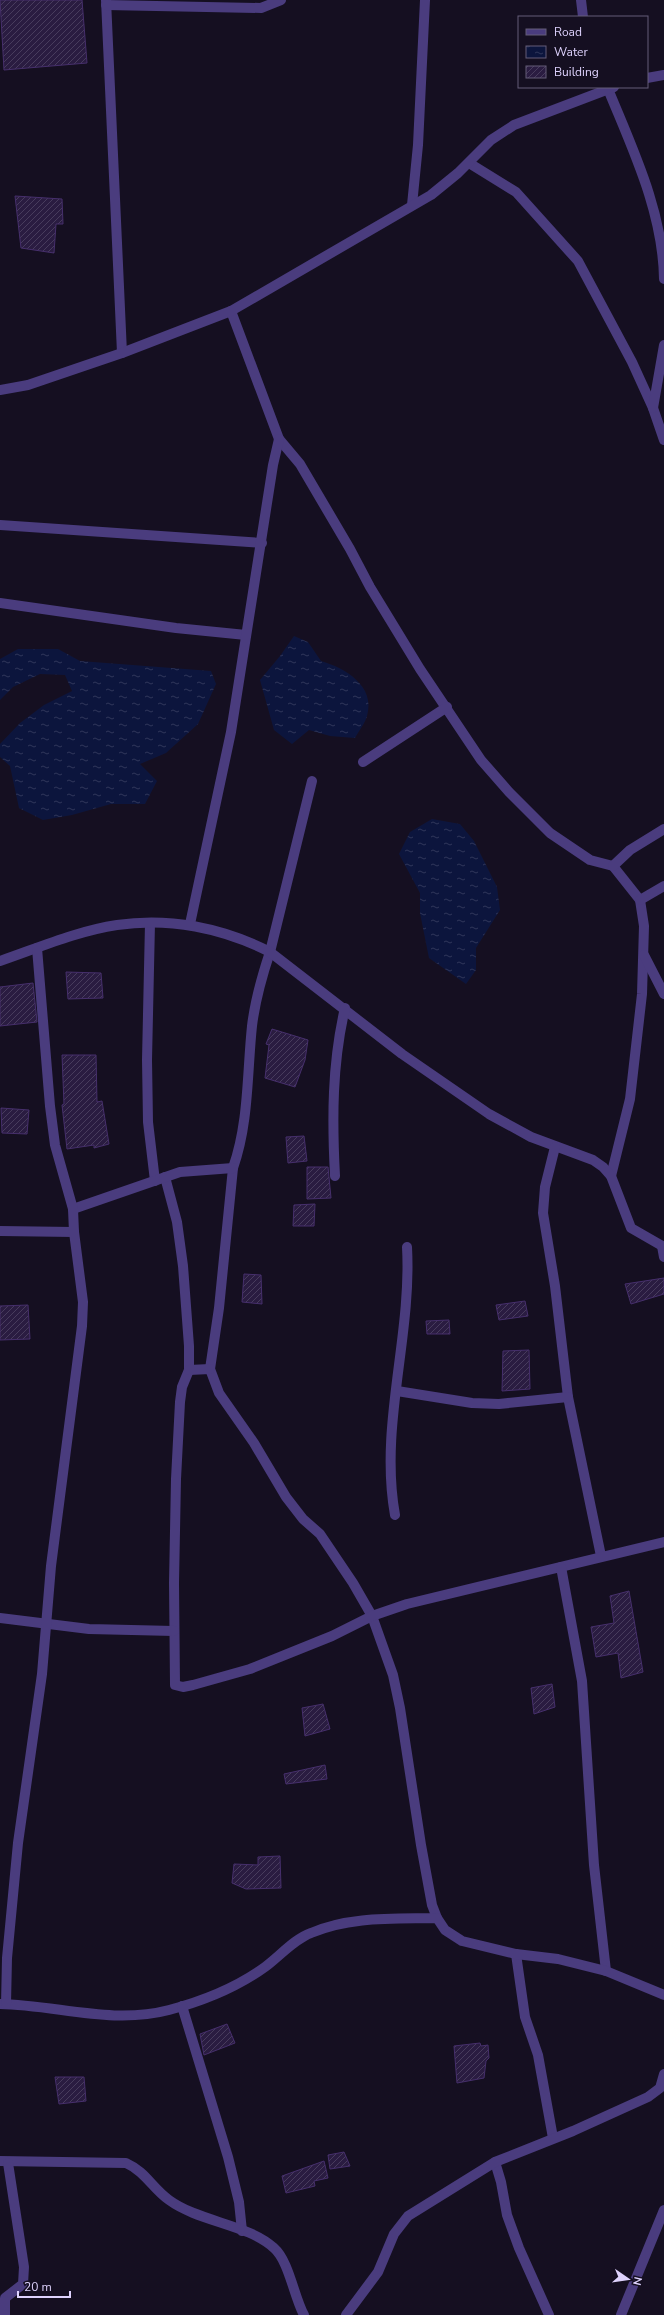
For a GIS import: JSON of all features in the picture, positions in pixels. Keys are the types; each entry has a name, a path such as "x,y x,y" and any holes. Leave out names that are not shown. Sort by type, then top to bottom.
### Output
{"street":[{"path":"122,353 106,3 261,8 281,0"},
{"path":"412,205 418,145 425,0"},
{"path":"581,0 583,16"},
{"path":"648,78 664,75"},
{"path":"0,390 28,385 122,353 231,311 431,195 502,131 597,89 611,88 653,205 660,236 664,279"},
{"path":"469,162 516,192 578,261 597,294 653,408 664,440"},
{"path":"231,311 279,439 300,464 350,548 370,587 420,669 447,707 481,760 509,792 550,834 590,860 613,866 640,900 644,926 644,955 630,1099 611,1176"},
{"path":"653,408 664,345"},
{"path":"190,924 221,781 262,543 273,465 279,439"},
{"path":"0,525 262,543"},
{"path":"0,603 176,628 246,636"},
{"path":"363,762 447,707"},
{"path":"312,781 270,952 261,979 252,1025 241,1147 233,1168 219,1308 210,1369 220,1393 254,1443 286,1497 303,1519 320,1534 353,1583 372,1616 393,1675 400,1708 421,1845 432,1905 437,1918 445,1930 462,1941 516,1954 558,1959 606,1971 664,1995"},
{"path":"613,866 630,850 664,829"},
{"path":"640,900 664,886"},
{"path":"150,923 147,1060 148,1122 160,1179 177,1222 183,1266 189,1370 182,1387 180,1402 176,1479 174,1683 177,1686 183,1687 220,1680 277,1660 332,1636 372,1616 438,1595 664,1542"},
{"path":"0,961 97,929 118,925 150,923 190,924 249,941 270,952 345,1008 408,1058 489,1114 531,1137 593,1160 603,1167 611,1176 631,1228 663,1247 664,1257"},
{"path":"37,948 55,1145 73,1209 74,1232 80,1270 82,1326 51,1566 42,1674 18,1843 3,2004 114,2017 143,2015 182,2006 223,1992 245,1981 309,1933 342,1923 376,1919 437,1918"},
{"path":"644,955 664,994"},
{"path":"335,1176 332,1136 335,1066 338,1036 345,1008"},
{"path":"555,1147 545,1187 543,1213 555,1286 568,1397 601,1556"},
{"path":"73,1209 180,1172 233,1168"},
{"path":"0,1231 74,1232"},
{"path":"395,1515 390,1470 391,1423 397,1391 407,1312 407,1247"},
{"path":"189,1370 210,1369"},
{"path":"397,1391 472,1403 499,1404 568,1397"},
{"path":"561,1567 582,1681 594,1865 606,1971"},
{"path":"0,1618 97,1629 174,1631"},
{"path":"516,1954 525,2017 538,2055 553,2138"},
{"path":"182,2006 228,2157 239,2202 242,2231"},
{"path":"346,2315 378,2272 391,2239 400,2223 408,2216 495,2162 648,2097 660,2088 664,2074"},
{"path":"5,2315 5,2298 22,2284 24,2267 4,2162 35,2161 126,2163 145,2174 157,2190 170,2201 197,2215 242,2231 274,2248 279,2254 304,2315"},
{"path":"495,2162 508,2215 519,2248 549,2315"},
{"path":"621,2315 664,2210"}],"water":[{"path":"294,636 308,642 321,661 340,668 363,687 369,705 367,716 355,738 330,736 309,730 292,744 274,730 260,680"},
{"path":"18,649 58,649 80,661 211,671 216,684 198,724 166,753 140,764 157,781 145,804 111,804 72,815 43,820 19,808 10,766 0,757 0,744 20,723 44,705 72,691 65,675 40,674 13,687 0,700 0,659"},
{"path":"432,819 460,824 474,841 497,887 500,910 476,948 476,970 466,984 429,958 420,913 420,893 399,854 410,832"}],"building":[{"path":"0,0 82,0 87,63 4,70"},
{"path":"15,196 62,199 63,224 56,224 54,253 21,248"},
{"path":"66,972 101,973 103,998 68,999"},
{"path":"33,983 37,1022 0,1026 0,987"},
{"path":"272,1029 308,1040 305,1060 295,1087 265,1078 269,1045 266,1044"},
{"path":"62,1055 96,1055 97,1102 102,1101 109,1144 94,1148 94,1145 67,1149 62,1105 64,1104"},
{"path":"1,1108 29,1110 27,1134 2,1133"},
{"path":"304,1136 307,1161 288,1163 286,1137"},
{"path":"307,1167 328,1167 331,1198 307,1199"},
{"path":"315,1204 314,1226 293,1226 294,1205"},
{"path":"244,1274 261,1275 262,1304 242,1302"},
{"path":"664,1278 664,1294 631,1304 625,1284"},
{"path":"525,1301 528,1316 499,1320 496,1305"},
{"path":"28,1305 30,1339 0,1340 0,1306"},
{"path":"449,1320 450,1334 427,1334 426,1321"},
{"path":"529,1350 530,1389 502,1391 503,1351"},
{"path":"629,1591 643,1672 621,1678 618,1653 596,1657 591,1627 614,1623 610,1596"},
{"path":"552,1684 555,1707 534,1714 531,1688"},
{"path":"323,1704 330,1729 305,1736 302,1708"},
{"path":"325,1765 327,1779 286,1784 284,1774"},
{"path":"280,1856 281,1888 246,1889 232,1883 234,1864 258,1865 258,1857"},
{"path":"227,2024 235,2043 204,2055 200,2034"},
{"path":"480,2043 481,2046 488,2045 489,2058 486,2061 484,2078 457,2083 454,2046"},
{"path":"55,2077 84,2077 86,2101 59,2104"},
{"path":"344,2152 350,2166 330,2169 328,2155"},
{"path":"324,2161 328,2178 314,2181 315,2186 286,2193 282,2176"}]}
